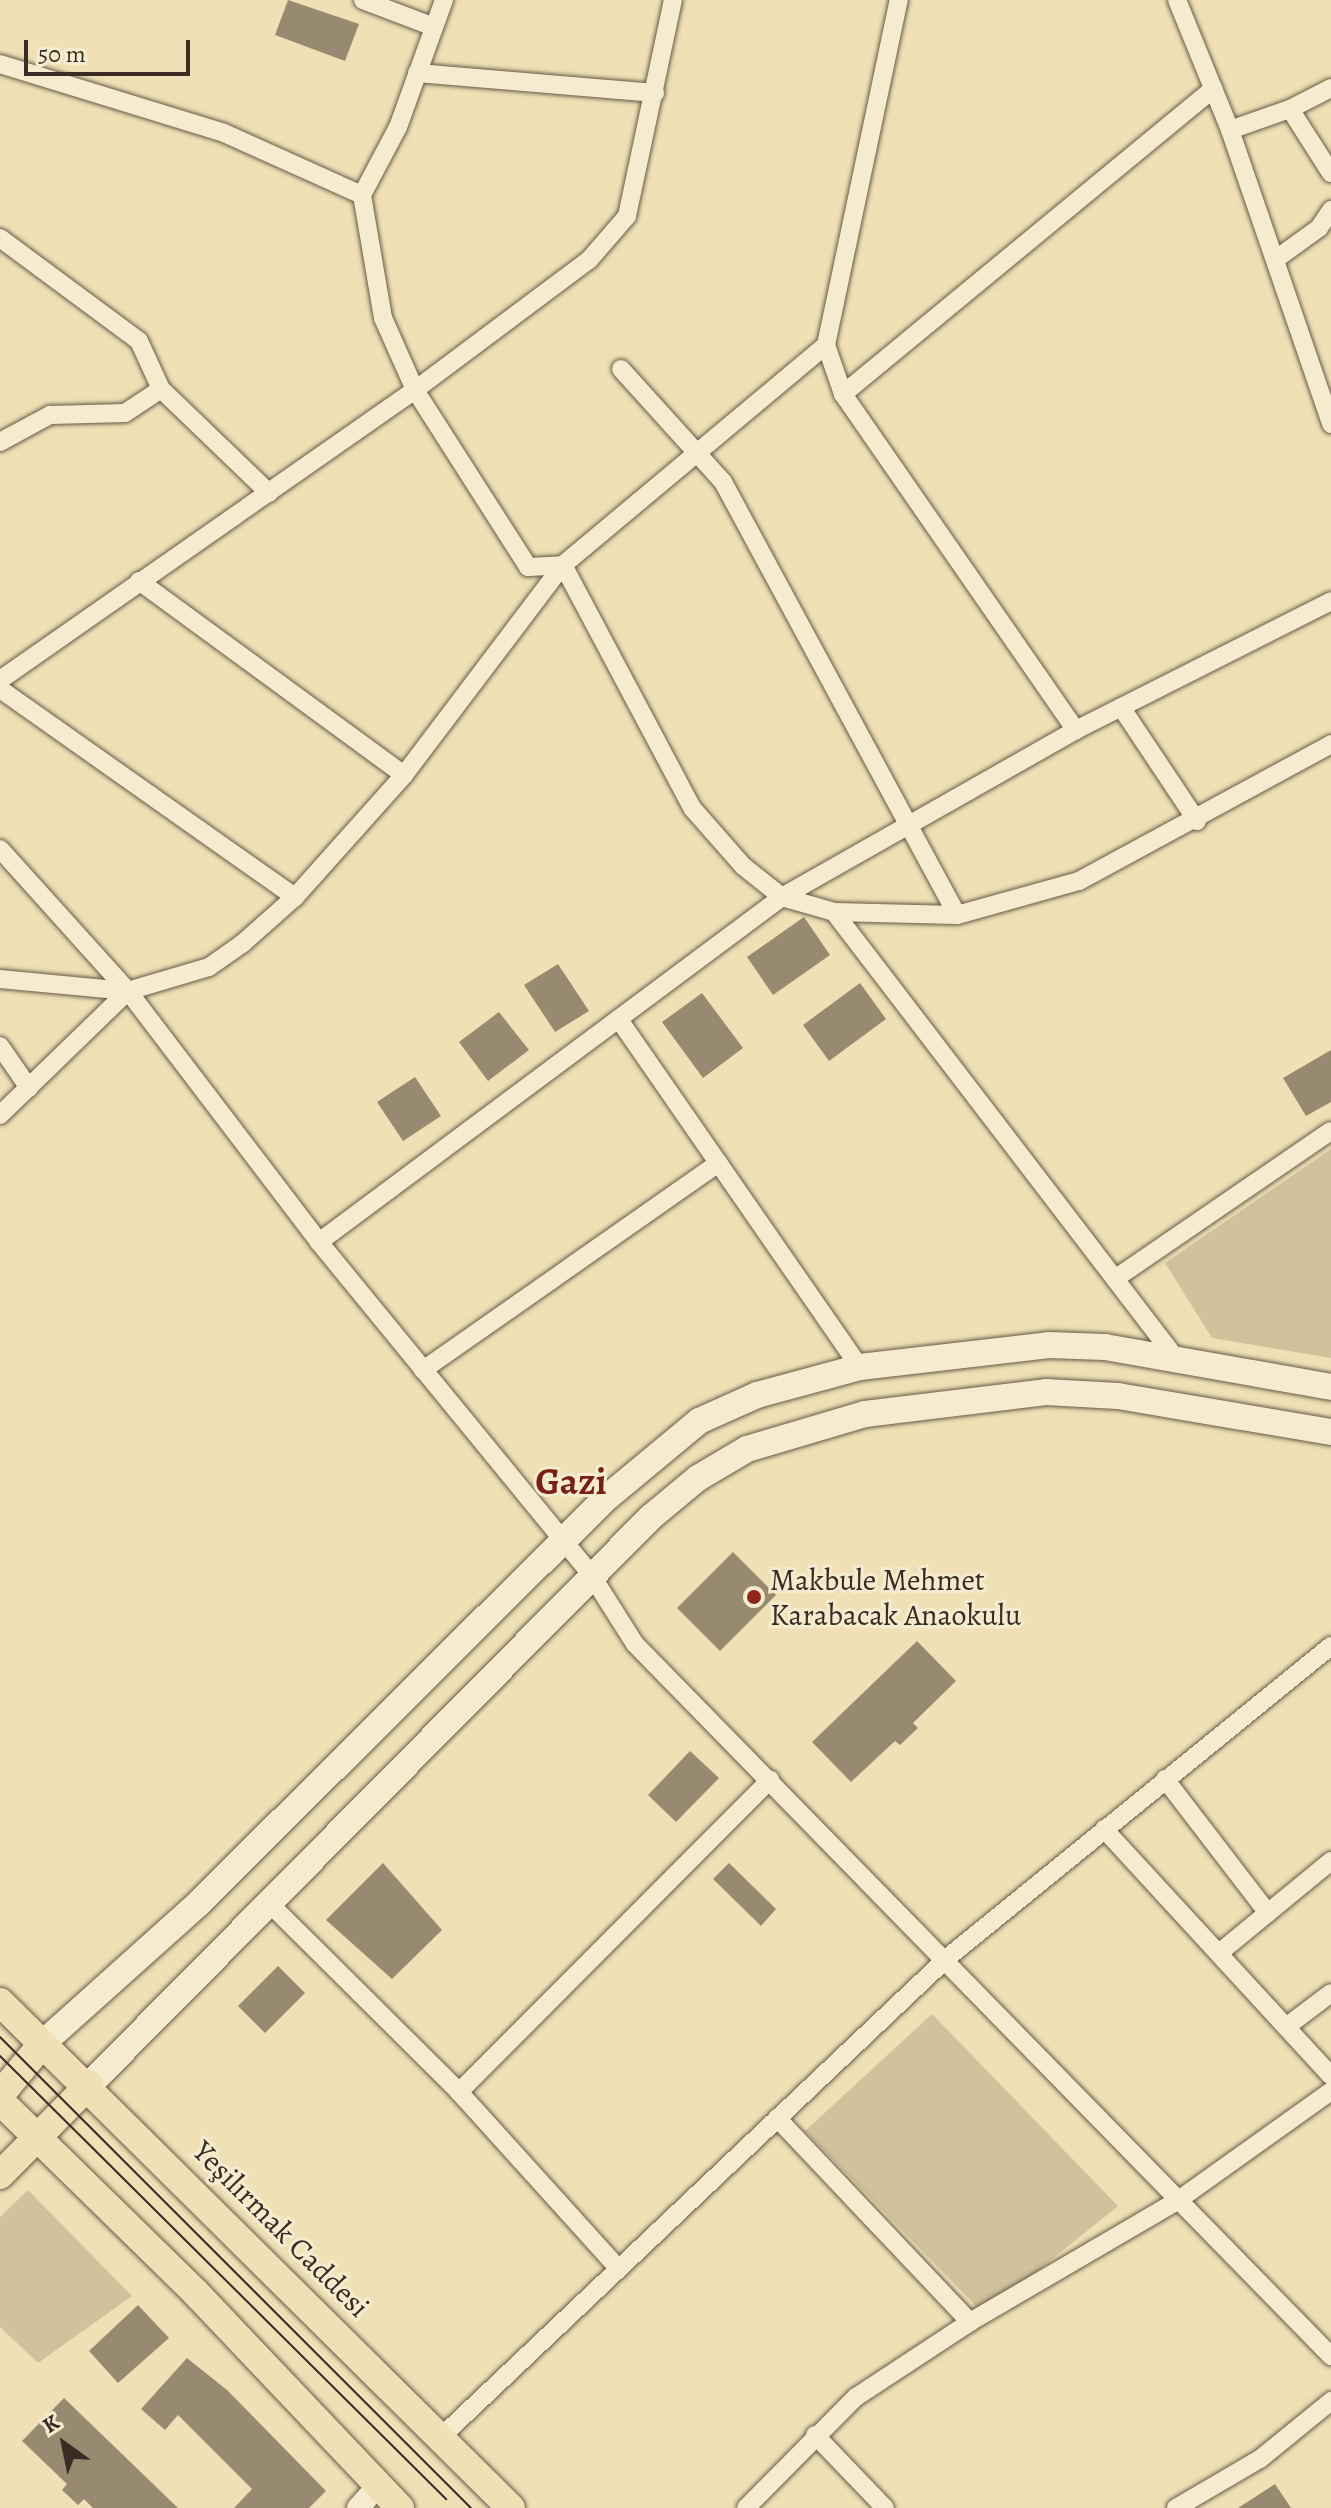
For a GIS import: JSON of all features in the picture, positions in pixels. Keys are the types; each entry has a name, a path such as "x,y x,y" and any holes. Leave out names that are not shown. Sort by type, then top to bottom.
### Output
{"main road":[{"path":"400,2508 195,2292 0,2098 42,2044 200,1902 648,1459 699,1421 757,1395 860,1367 1049,1345 1105,1347 1331,1387"},
{"path":"0,2175 592,1576 698,1478 747,1449 865,1414 1046,1392 1089,1392 1331,1432"},
{"name":"Yeşilırmak Caddesi","path":"0,2002 89,2085 511,2508"}],"street":[{"path":"363,0 434,27"},
{"path":"444,0 398,127 362,195 383,318 415,390 528,567 563,565"},
{"path":"0,680 415,390 589,260 627,216 673,0"},
{"path":"899,0 826,345 843,394 1076,730"},
{"path":"1177,0 1230,130 1331,424"},
{"path":"0,64 224,133 362,195"},
{"path":"417,73 655,93"},
{"path":"1230,130 1290,109 1331,88"},
{"path":"843,394 1213,89"},
{"path":"1290,109 1331,173"},
{"path":"1276,259 1319,228 1331,210"},
{"path":"0,238 139,341 161,389 269,493"},
{"path":"0,979 128,991 209,967 295,897 404,775 563,565 699,455 826,345"},
{"path":"621,369 723,482 957,915"},
{"path":"0,442 50,415 125,413 161,389"},
{"path":"563,565 693,809 743,866 782,897 834,912 957,915 1079,881 1197,821 1331,744"},
{"path":"139,581 404,775"},
{"path":"319,1242 620,1021 782,897 1076,730 1331,601"},
{"path":"0,689 295,897"},
{"path":"1121,707 1197,821"},
{"path":"0,849 128,991 319,1242 592,1576 635,1644 947,1958 1177,2201 1331,2356"},
{"path":"834,912 1177,1360"},
{"path":"0,1115 128,991"},
{"path":"620,1021 860,1367"},
{"path":"0,1046 29,1088"},
{"path":"1116,1278 1331,1131"},
{"path":"423,1370 719,1163"},
{"path":"440,2438 947,1958 1331,1646"},
{"path":"1165,1779 1268,1913"},
{"path":"459,2092 770,1780"},
{"path":"1104,1829 1331,2076"},
{"path":"1219,1953 1331,1861"},
{"path":"269,1903 459,2092 618,2268"},
{"path":"1286,2027 1331,1993"},
{"path":"746,2508 856,2397 970,2322 1177,2201 1331,2091"},
{"path":"777,2118 970,2322"},
{"path":"1176,2508 1260,2459 1331,2401"},
{"path":"815,2435 885,2508"},
{"path":"358,2508 378,2486"}],"shaded area":[{"path":"1331,1149 1331,1358 1212,1338 1165,1263"},
{"path":"932,2014 1118,2206 1020,2285 978,2308 805,2131"},
{"path":"28,2190 132,2296 38,2363 0,2327 0,2217"}],"building":[{"path":"288,0 359,24 345,61 275,35"},
{"path":"804,917 830,955 773,995 747,957"},
{"path":"558,964 589,1011 555,1032 524,985"},
{"path":"860,983 886,1019 829,1061 803,1025"},
{"path":"702,993 743,1048 703,1078 662,1022"},
{"path":"499,1012 529,1050 488,1081 459,1042"},
{"path":"1331,1050 1331,1102 1306,1116 1283,1078"},
{"path":"415,1077 441,1116 403,1141 377,1102"},
{"path":"733,1552 776,1595 720,1651 677,1608"},
{"path":"917,1641 956,1681 913,1723 918,1728 900,1745 895,1741 851,1782 812,1742"},
{"path":"690,1751 719,1778 676,1822 648,1795"},
{"path":"383,1863 442,1930 392,1979 326,1920"},
{"path":"729,1863 776,1909 761,1926 713,1879"},
{"path":"278,1966 305,1993 265,2033 238,2006"},
{"path":"138,2305 169,2338 118,2383 89,2351"},
{"path":"187,2358 227,2390 326,2491 309,2508 234,2508 252,2489 178,2415 165,2430 141,2409"},
{"path":"64,2398 178,2508 93,2508 84,2499 78,2505 62,2490 67,2484 22,2441"},
{"path":"1275,2484 1291,2508 1238,2508"}],"tram line":[{"path":"0,2037 471,2508"},
{"path":"0,2056 446,2499"}],"place":[{"name":"Makbule Mehmet Karabacak Anaokulu","path":"754,1597"}],"district":[{"name":"Gazi","path":"571,1482"}]}
